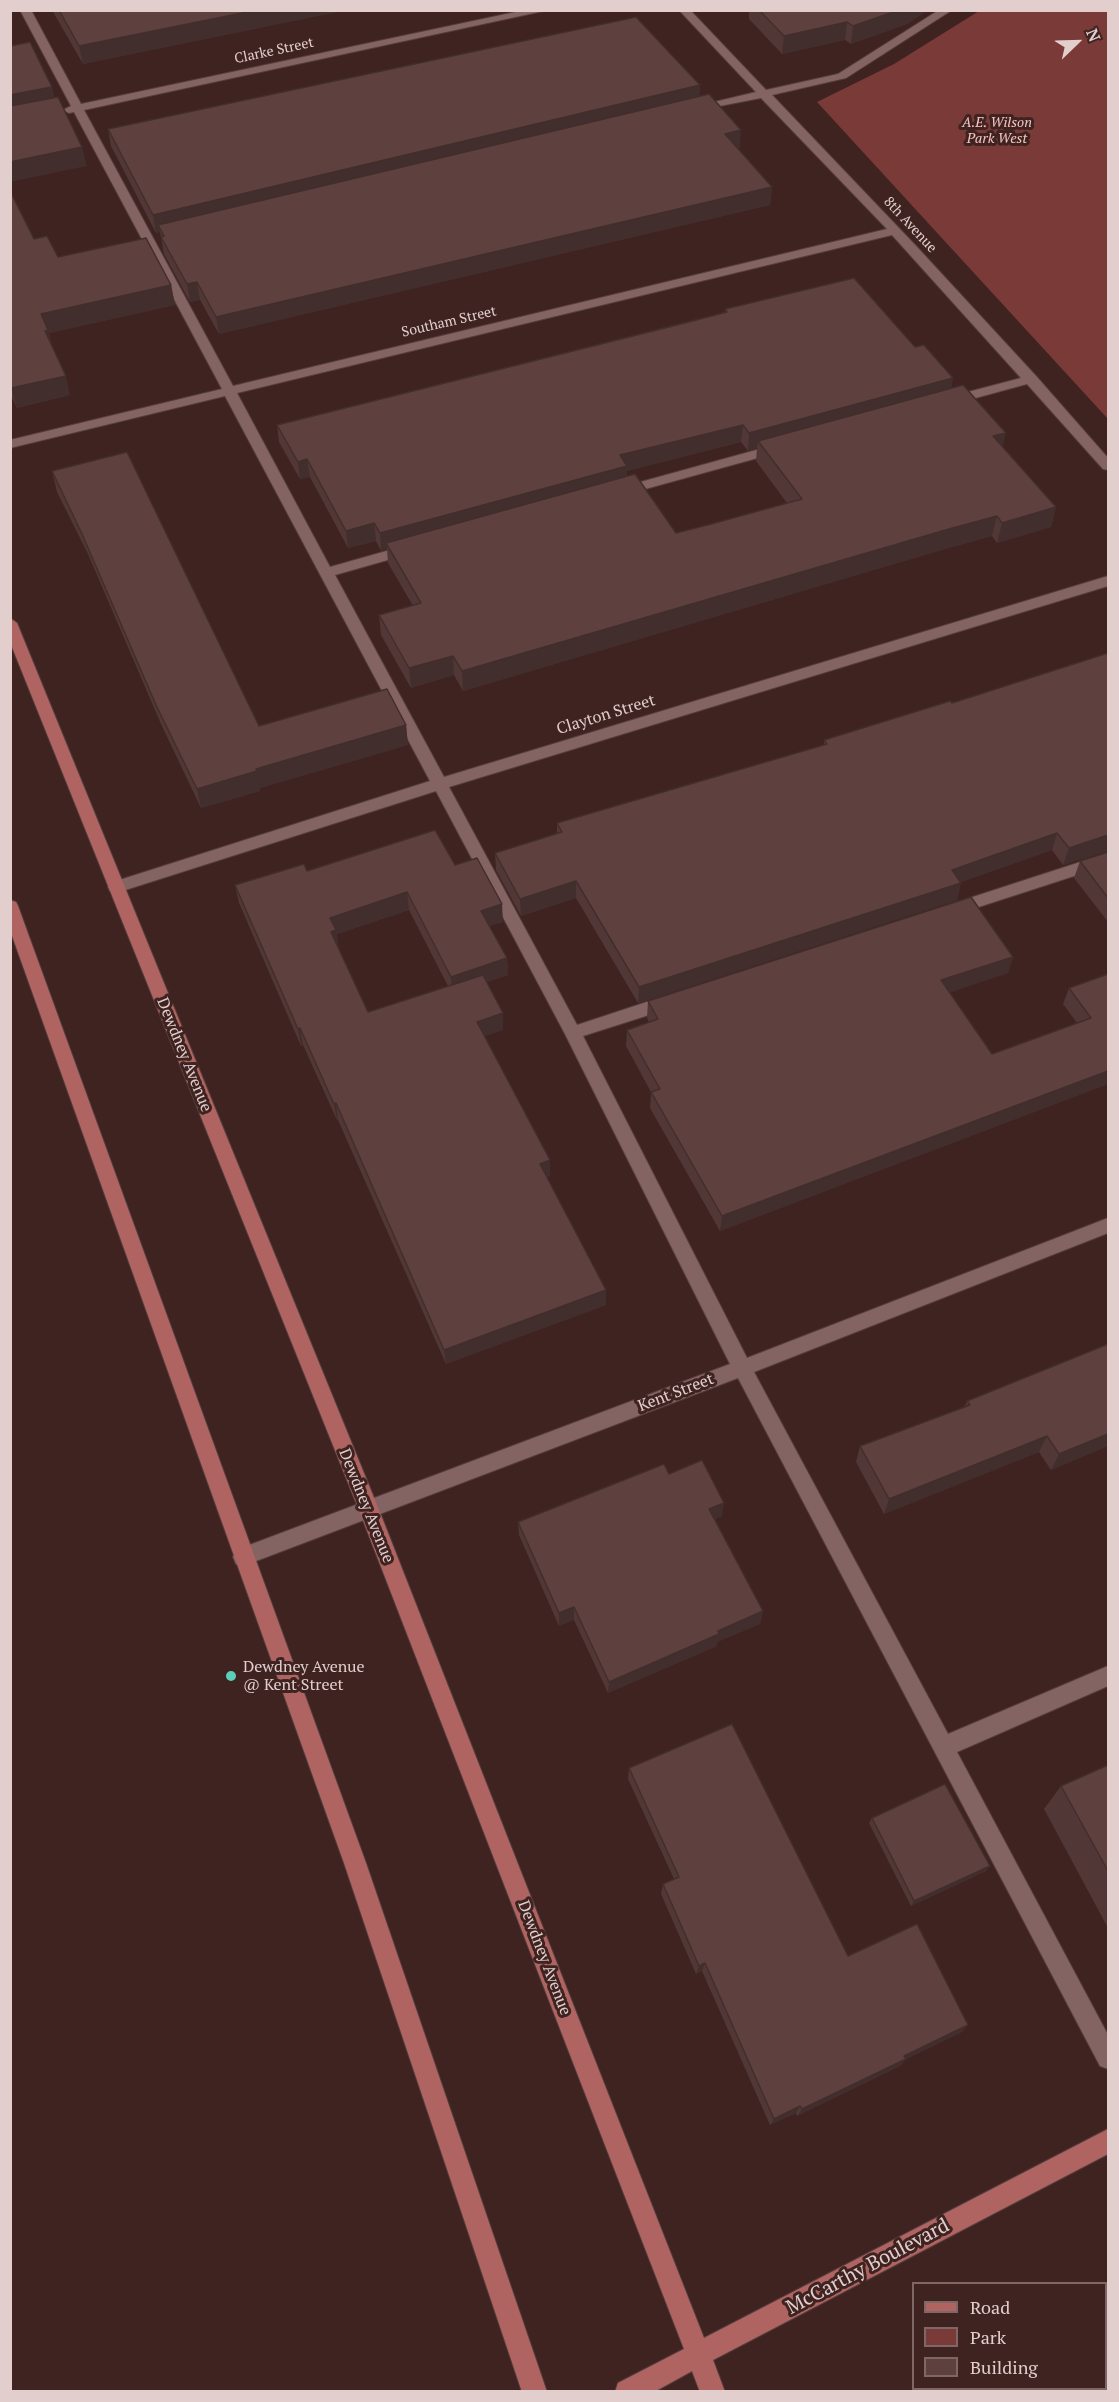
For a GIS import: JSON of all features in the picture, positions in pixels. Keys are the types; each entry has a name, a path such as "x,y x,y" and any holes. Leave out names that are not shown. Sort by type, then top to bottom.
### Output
{"main road":[{"name":"Dewdney Avenue","path":"10,623 369,1510 713,2391"},
{"path":"10,906 355,1863 535,2391"},
{"name":"McCarthy Boulevard","path":"627,2391 699,2356 1108,2141"}],"street":[{"path":"25,10 78,108 154,239 229,390 573,1033 742,1368 1108,2058"},
{"name":"Clarke Street","path":"56,112 543,10"},
{"name":"8th Avenue","path":"684,10 895,231 1108,466"},
{"path":"682,112 842,76 947,10"},
{"name":"Southam Street","path":"10,444 895,231"},
{"path":"939,404 1031,379"},
{"path":"603,496 788,445"},
{"path":"326,573 430,544"},
{"name":"Clayton Street","path":"116,887 440,784 1108,581"},
{"path":"938,915 1108,859"},
{"path":"573,1033 687,996"},
{"name":"Kent Street","path":"243,1557 742,1368 1108,1226"},
{"path":"943,1747 1108,1676"}],"green space":[{"name":"A.E. Wilson Park West","path":"979,11 1108,11 1108,419 817,102 894,64"}],"building":[{"path":"59,10 257,10 79,46"},
{"path":"759,10 899,10 853,26 847,22 784,36"},
{"path":"636,17 700,85 153,215 108,129"},
{"path":"30,42 52,87 10,95 10,46"},
{"path":"709,94 741,130 725,134 772,187 216,317 197,282 187,284 161,237 164,236 158,225"},
{"path":"58,97 82,147 10,162 10,106"},
{"path":"10,191 34,239 47,236 58,257 146,238 171,285 41,314 48,330 45,331 66,376 11,388 10,386"},
{"path":"854,278 915,347 924,345 953,378 749,433 743,425 620,455 627,466 380,533 374,523 346,531 307,459 298,462 277,425 673,326 727,312 725,309"},
{"path":"963,385 1006,433 993,436 1056,507 1002,523 997,516 949,529 462,671 453,656 409,668 379,615 421,603 386,543 635,474 676,533 711,524 802,499 758,441"},
{"path":"127,452 259,726 387,689 406,725 256,769 257,771 197,789 156,705 82,534 52,471"},
{"path":"1108,653 1108,835 1069,848 1057,833 952,870 961,883 639,987 576,881 520,899 495,853 562,832 557,823 827,744 824,740 950,701 952,703"},
{"path":"435,830 455,865 477,858 502,904 481,911 507,958 451,977 407,892 330,918 336,930 331,932 368,1012 483,975 503,1013 477,1022 550,1160 540,1164 606,1290 444,1350 336,1103 334,1104 300,1028 298,1029 235,885 304,864 307,871"},
{"path":"1108,852 1108,898 1080,861"},
{"path":"971,897 1013,957 941,980 992,1054 1091,1018 1069,988 1108,974 1108,1071 722,1216 651,1092 660,1089 627,1030 658,1019 648,1001"},
{"path":"1108,1344 1108,1434 1059,1454 1047,1436 889,1499 860,1446 970,1405 967,1401"},
{"path":"702,1460 724,1503 709,1509 763,1611 718,1631 719,1634 609,1682 574,1607 559,1613 518,1522 664,1464 669,1474"},
{"path":"732,1724 848,1956 917,1924 968,2025 904,2056 906,2059 802,2109 800,2106 774,2119 705,1963 699,1966 663,1884 679,1877 629,1768"},
{"path":"1108,1765 1108,1871 1061,1786"},
{"path":"945,1784 990,1866 914,1901 872,1818"}],"place":[{"name":"Dewdney Avenue @ Kent Street","path":"231,1676"}]}
